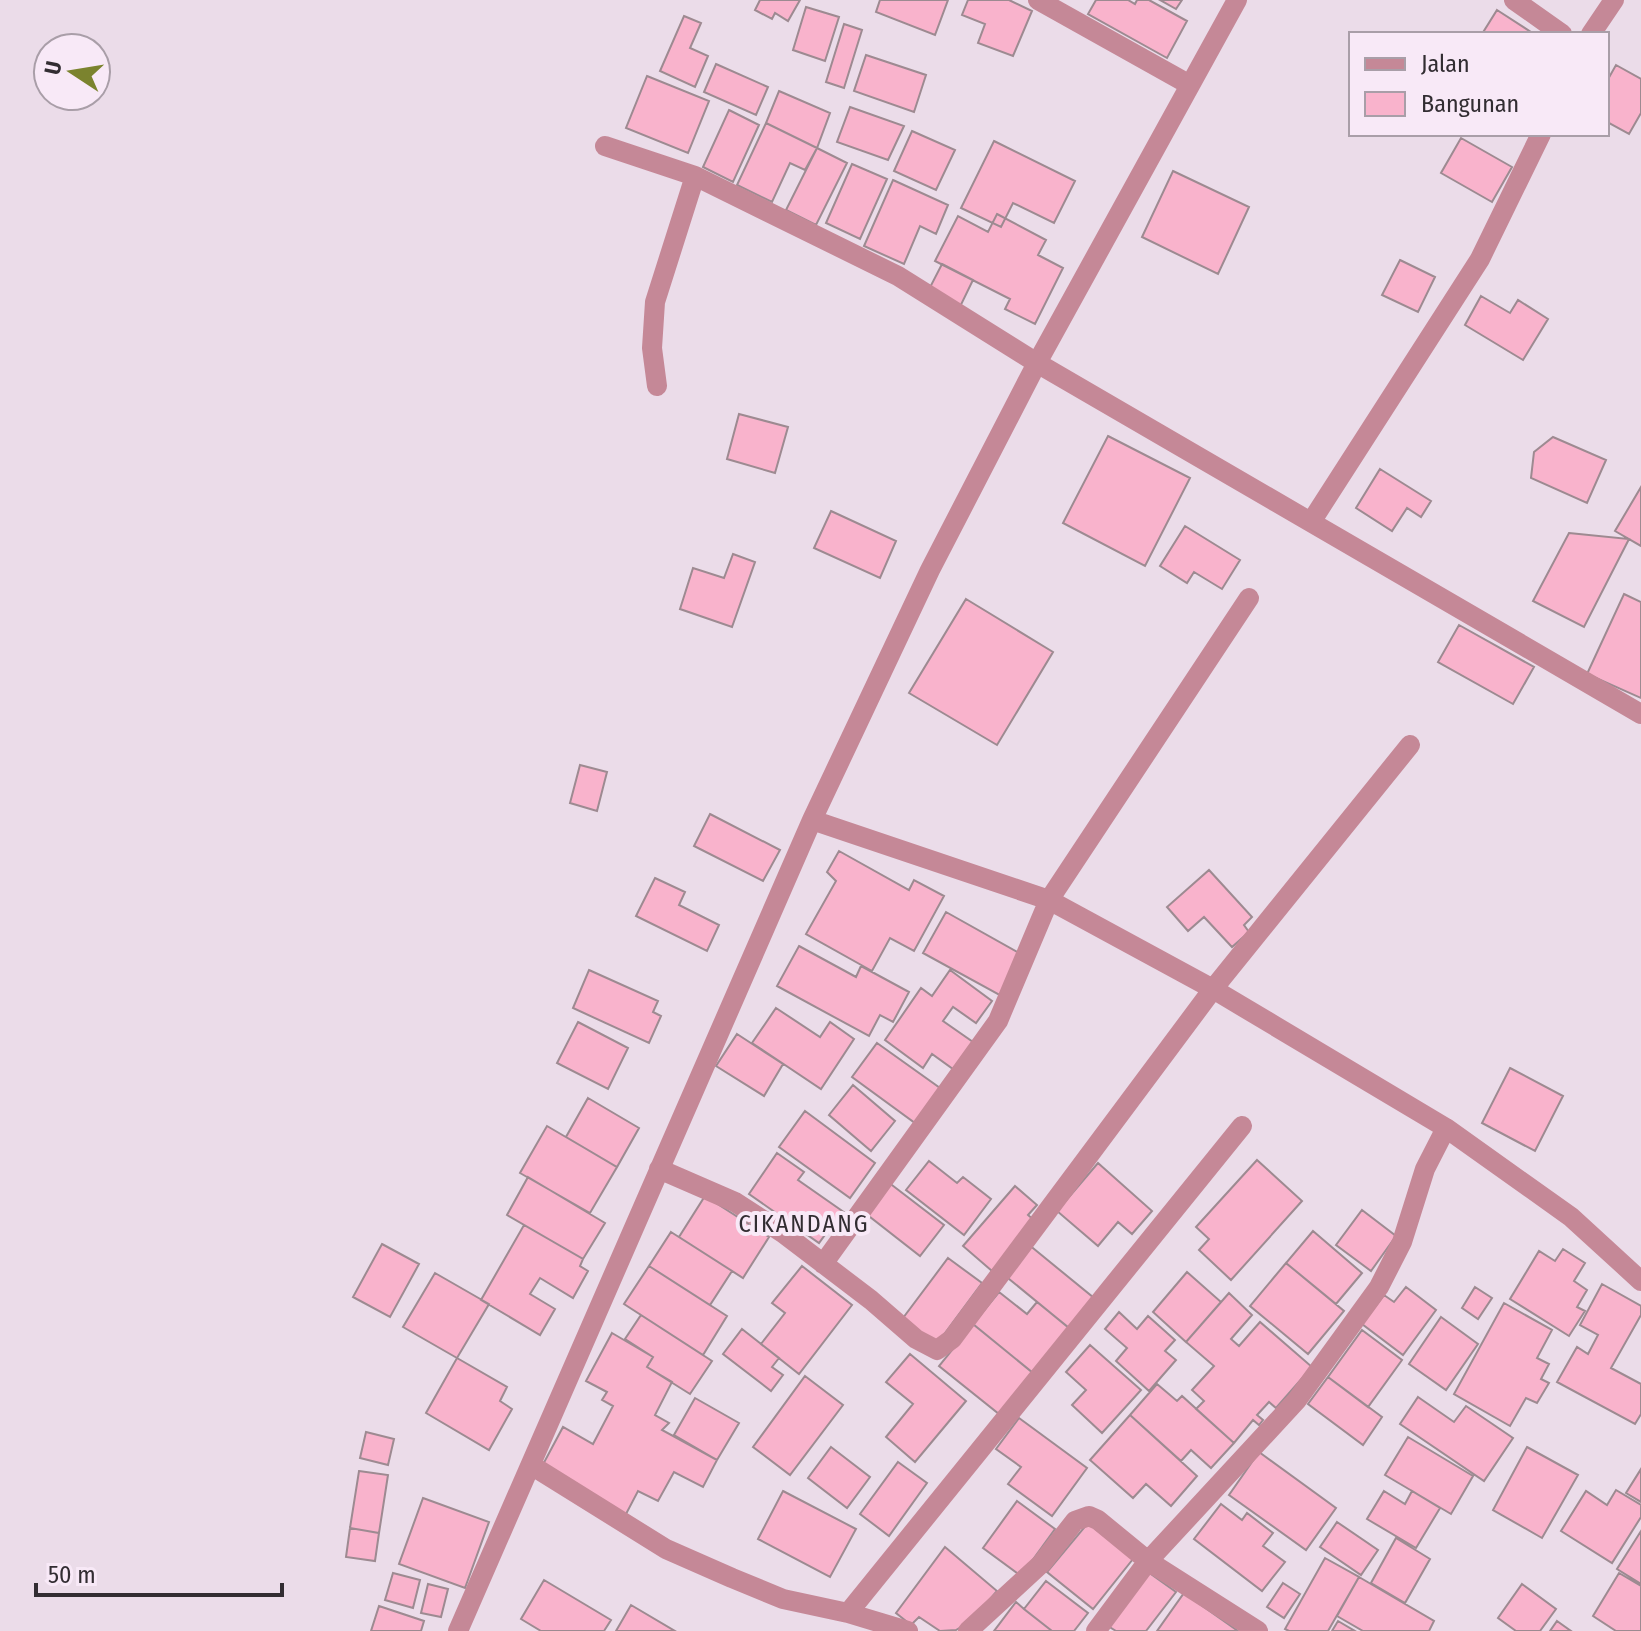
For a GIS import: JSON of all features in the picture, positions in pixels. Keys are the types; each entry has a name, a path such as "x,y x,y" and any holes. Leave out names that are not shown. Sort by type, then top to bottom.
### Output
{"street":[{"path":"1038,0 1190,85"},
{"path":"458,1631 812,820 930,570 1037,363 1237,0"},
{"path":"1514,0 1559,32"},
{"path":"1592,32 1614,0"},
{"path":"1311,522 1480,259 1540,136"},
{"path":"605,146 695,176 898,276 1037,363 1641,714"},
{"path":"657,386 652,348 655,302 695,176"},
{"path":"823,1264 998,1021 1049,900 1249,598"},
{"path":"659,1169 735,1202 783,1233 916,1339 937,1350 952,1339 1213,989 1410,745"},
{"path":"812,820 1049,900 1213,989 1446,1128 1571,1217 1641,1281"},
{"path":"848,1613 1242,1126"},
{"path":"1096,1631 1148,1561 1297,1400 1379,1287 1402,1242 1425,1169 1446,1128"},
{"path":"531,1465 666,1549 783,1599 848,1613 908,1631"},
{"path":"968,1631 1042,1563 1075,1521 1089,1516 1148,1561 1258,1631"}],"building":[{"path":"760,0 800,0 788,21 775,13 772,19 755,10"},
{"path":"880,0 948,0 935,35 876,12"},
{"path":"968,0 1009,0 1032,11 1013,56 978,43 985,24 962,15"},
{"path":"1096,0 1128,0 1135,4 1137,0 1149,0 1187,21 1167,58 1088,14"},
{"path":"1160,0 1182,0 1176,9"},
{"path":"806,7 839,17 825,61 793,50"},
{"path":"1497,10 1531,32 1483,32"},
{"path":"684,16 701,23 690,48 708,56 695,87 660,71"},
{"path":"844,24 862,30 844,88 826,82"},
{"path":"866,55 926,75 914,112 854,91"},
{"path":"716,64 768,87 756,115 704,92"},
{"path":"1616,65 1641,79 1641,113 1629,134 1609,123 1609,77"},
{"path":"647,76 709,101 688,153 626,128"},
{"path":"779,91 830,113 817,148 766,123"},
{"path":"850,107 904,126 888,160 837,142"},
{"path":"729,110 759,125 733,182 703,167"},
{"path":"766,123 817,148 805,170 790,163 772,202 737,185"},
{"path":"912,131 955,150 936,190 894,171"},
{"path":"1461,138 1512,167 1492,202 1441,173"},
{"path":"994,141 1075,181 1054,223 1013,203 1001,227 961,208"},
{"path":"817,148 847,163 816,225 786,210"},
{"path":"852,164 887,179 860,239 826,223"},
{"path":"1173,171 1249,207 1218,274 1142,237"},
{"path":"893,180 948,205 936,234 920,226 904,264 864,246"},
{"path":"997,214 1046,240 1038,255 1063,268 1035,324 1005,309 1010,299 935,261 958,216 988,232"},
{"path":"1400,260 1435,277 1418,312 1382,295"},
{"path":"942,264 973,280 956,315 924,299"},
{"path":"1481,296 1510,313 1518,300 1548,319 1523,360 1465,325"},
{"path":"739,414 788,427 775,473 727,459"},
{"path":"1108,436 1190,478 1145,566 1063,523"},
{"path":"1553,437 1606,460 1587,503 1531,478 1534,452"},
{"path":"1380,469 1431,501 1421,517 1407,508 1392,531 1356,508"},
{"path":"1641,487 1641,546 1615,531"},
{"path":"831,511 896,541 880,578 814,548"},
{"path":"1185,526 1240,560 1222,589 1194,572 1187,583 1160,566"},
{"path":"1569,533 1629,539 1584,627 1533,601"},
{"path":"733,554 755,562 732,627 680,609 693,568 724,578"},
{"path":"1624,594 1641,602 1641,698 1587,674"},
{"path":"966,599 1053,652 997,745 909,693"},
{"path":"1459,625 1534,667 1513,704 1438,662"},
{"path":"580,765 607,772 597,811 570,803"},
{"path":"710,814 780,850 763,881 694,846"},
{"path":"839,851 909,890 914,880 944,896 914,951 890,938 872,971 806,934 836,881 827,872"},
{"path":"1209,870 1252,917 1244,925 1249,932 1232,947 1204,917 1188,931 1167,907"},
{"path":"655,878 685,892 679,905 719,925 707,951 636,916"},
{"path":"946,912 1028,958 1005,998 923,953"},
{"path":"799,946 856,977 861,966 909,992 893,1022 880,1015 869,1036 777,986"},
{"path":"589,970 658,1001 653,1012 661,1016 649,1043 573,1008"},
{"path":"950,970 992,1001 976,1023 953,1007 943,1021 973,1042 953,1069 932,1054 923,1068 885,1040 921,988 932,996"},
{"path":"776,1008 820,1037 830,1022 854,1039 821,1089 752,1043"},
{"path":"578,1022 628,1048 608,1089 557,1063"},
{"path":"737,1034 783,1064 764,1096 716,1066"},
{"path":"877,1043 940,1088 915,1123 852,1077"},
{"path":"1510,1068 1563,1096 1535,1151 1482,1123"},
{"path":"853,1085 895,1121 871,1151 829,1115"},
{"path":"588,1098 639,1128 617,1167 566,1137"},
{"path":"805,1111 875,1163 850,1198 779,1147"},
{"path":"547,1126 617,1167 590,1213 520,1173"},
{"path":"777,1153 804,1172 798,1180 848,1215 836,1233 830,1228 819,1243 749,1194"},
{"path":"1257,1160 1302,1201 1231,1280 1199,1250 1209,1239 1196,1227"},
{"path":"929,1161 957,1183 963,1177 991,1199 964,1235 906,1190"},
{"path":"1098,1163 1152,1211 1132,1234 1118,1222 1098,1246 1057,1211"},
{"path":"528,1177 605,1223 583,1259 507,1215"},
{"path":"888,1182 944,1225 920,1256 865,1213"},
{"path":"1015,1186 1037,1205 1028,1215 1035,1221 992,1271 963,1246"},
{"path":"705,1196 769,1237 743,1278 679,1237"},
{"path":"1362,1210 1396,1236 1371,1271 1336,1245"},
{"path":"524,1225 583,1259 580,1266 588,1271 573,1298 540,1278 530,1294 555,1309 540,1335 481,1300"},
{"path":"1313,1231 1362,1273 1336,1304 1286,1263"},
{"path":"671,1232 732,1271 710,1305 649,1266"},
{"path":"382,1244 419,1264 390,1317 353,1297"},
{"path":"1028,1244 1094,1298 1069,1328 1003,1274"},
{"path":"1563,1249 1585,1263 1574,1281 1587,1290 1577,1307 1585,1311 1569,1336 1510,1299 1539,1251 1555,1261"},
{"path":"948,1258 982,1283 931,1352 897,1326"},
{"path":"1286,1263 1344,1311 1308,1354 1250,1306"},
{"path":"649,1266 727,1316 703,1355 624,1304"},
{"path":"802,1266 852,1305 799,1374 761,1344 785,1313 772,1303"},
{"path":"1187,1272 1221,1302 1186,1342 1153,1312"},
{"path":"435,1273 489,1304 457,1358 403,1327"},
{"path":"1602,1284 1641,1306 1641,1315 1611,1368 1641,1384 1641,1414 1635,1424 1557,1382 1577,1347 1588,1354 1598,1335 1580,1325"},
{"path":"1406,1287 1436,1310 1403,1355 1362,1324 1384,1295 1394,1302"},
{"path":"1475,1287 1492,1298 1478,1319 1462,1308"},
{"path":"999,1292 1027,1314 1037,1302 1069,1328 1033,1373 973,1324"},
{"path":"1229,1293 1252,1315 1231,1339 1239,1346 1260,1322 1312,1367 1276,1408 1269,1402 1257,1415 1263,1420 1259,1425 1253,1420 1234,1443 1196,1409 1204,1401 1192,1390 1214,1366 1186,1342"},
{"path":"1504,1303 1552,1330 1537,1358 1549,1364 1541,1379 1549,1383 1537,1403 1526,1398 1510,1426 1454,1394"},
{"path":"1119,1312 1137,1329 1148,1316 1175,1340 1165,1351 1176,1360 1149,1391 1116,1361 1127,1348 1105,1329"},
{"path":"641,1315 712,1361 690,1394 647,1367 653,1357 625,1339"},
{"path":"1441,1317 1478,1344 1446,1390 1409,1364"},
{"path":"973,1324 1033,1373 999,1414 939,1366"},
{"path":"742,1329 779,1358 772,1367 783,1375 771,1391 723,1354"},
{"path":"1362,1330 1402,1360 1368,1407 1328,1377"},
{"path":"612,1333 653,1357 647,1367 672,1382 655,1415 669,1423 662,1430 717,1460 703,1487 674,1472 658,1501 638,1491 625,1516 540,1470 563,1427 593,1444 613,1406 602,1400 607,1392 586,1381"},
{"path":"1090,1345 1141,1390 1102,1433 1072,1405 1086,1390 1066,1372"},
{"path":"910,1354 966,1401 915,1462 886,1437 913,1404 886,1382"},
{"path":"457,1358 507,1387 500,1401 512,1409 489,1450 426,1413"},
{"path":"805,1376 843,1405 790,1475 753,1447"},
{"path":"1328,1377 1382,1417 1363,1445 1308,1404"},
{"path":"1157,1384 1177,1401 1182,1396 1234,1443 1211,1468 1191,1450 1181,1461 1130,1415"},
{"path":"1418,1397 1454,1422 1466,1406 1513,1438 1484,1481 1400,1424"},
{"path":"695,1398 739,1423 717,1460 674,1435"},
{"path":"1130,1415 1197,1476 1171,1506 1146,1484 1133,1498 1090,1460"},
{"path":"1019,1418 1087,1468 1052,1516 1008,1484 1021,1467 996,1449"},
{"path":"366,1432 394,1439 388,1465 360,1458"},
{"path":"1408,1437 1473,1476 1451,1514 1385,1475"},
{"path":"831,1447 870,1477 847,1508 808,1478"},
{"path":"1527,1447 1578,1475 1542,1538 1493,1510"},
{"path":"1259,1452 1336,1508 1306,1550 1229,1495"},
{"path":"898,1462 927,1483 889,1536 860,1514"},
{"path":"1641,1469 1641,1502 1626,1493"},
{"path":"359,1471 388,1475 379,1533 350,1528"},
{"path":"1616,1490 1641,1505 1641,1517 1612,1563 1561,1531 1586,1491 1607,1505"},
{"path":"783,1491 856,1529 830,1577 758,1539"},
{"path":"1384,1491 1405,1504 1412,1491 1440,1508 1416,1548 1367,1519"},
{"path":"423,1498 489,1522 465,1588 399,1564"},
{"path":"1017,1501 1055,1529 1021,1576 983,1548"},
{"path":"1221,1504 1242,1520 1247,1513 1273,1533 1263,1546 1285,1562 1262,1591 1194,1539"},
{"path":"1337,1522 1378,1550 1361,1575 1320,1547"},
{"path":"1088,1523 1133,1559 1093,1609 1047,1572"},
{"path":"350,1528 379,1533 375,1561 346,1557"},
{"path":"1641,1531 1641,1584 1617,1569"},
{"path":"1396,1538 1430,1559 1405,1603 1371,1583"},
{"path":"945,1547 997,1591 971,1621 956,1630 940,1631 919,1617 911,1625 896,1613"},
{"path":"1325,1558 1359,1577 1328,1631 1285,1629"},
{"path":"1148,1572 1176,1592 1146,1631 1116,1631 1108,1626"},
{"path":"393,1573 420,1580 413,1608 385,1600"},
{"path":"1619,1573 1641,1586 1641,1631 1616,1631 1593,1616"},
{"path":"1359,1577 1434,1621 1429,1631 1363,1631 1337,1616"},
{"path":"544,1580 611,1620 604,1631 541,1631 521,1619"},
{"path":"1046,1581 1088,1613 1074,1631 1052,1631 1024,1609"},
{"path":"1283,1583 1300,1594 1284,1618 1267,1607"},
{"path":"428,1584 448,1589 441,1617 421,1613"},
{"path":"1522,1584 1556,1609 1540,1631 1516,1631 1498,1618"},
{"path":"1184,1593 1238,1631 1157,1631"},
{"path":"1016,1602 1024,1609 1052,1631 994,1631"},
{"path":"631,1605 675,1631 616,1631"},
{"path":"379,1606 424,1621 421,1631 371,1631"},
{"path":"1338,1621 1355,1631 1332,1631"},
{"path":"1557,1621 1571,1631 1550,1631"}],"district":[{"name":"CIKANDANG","path":"804,1224"}]}
